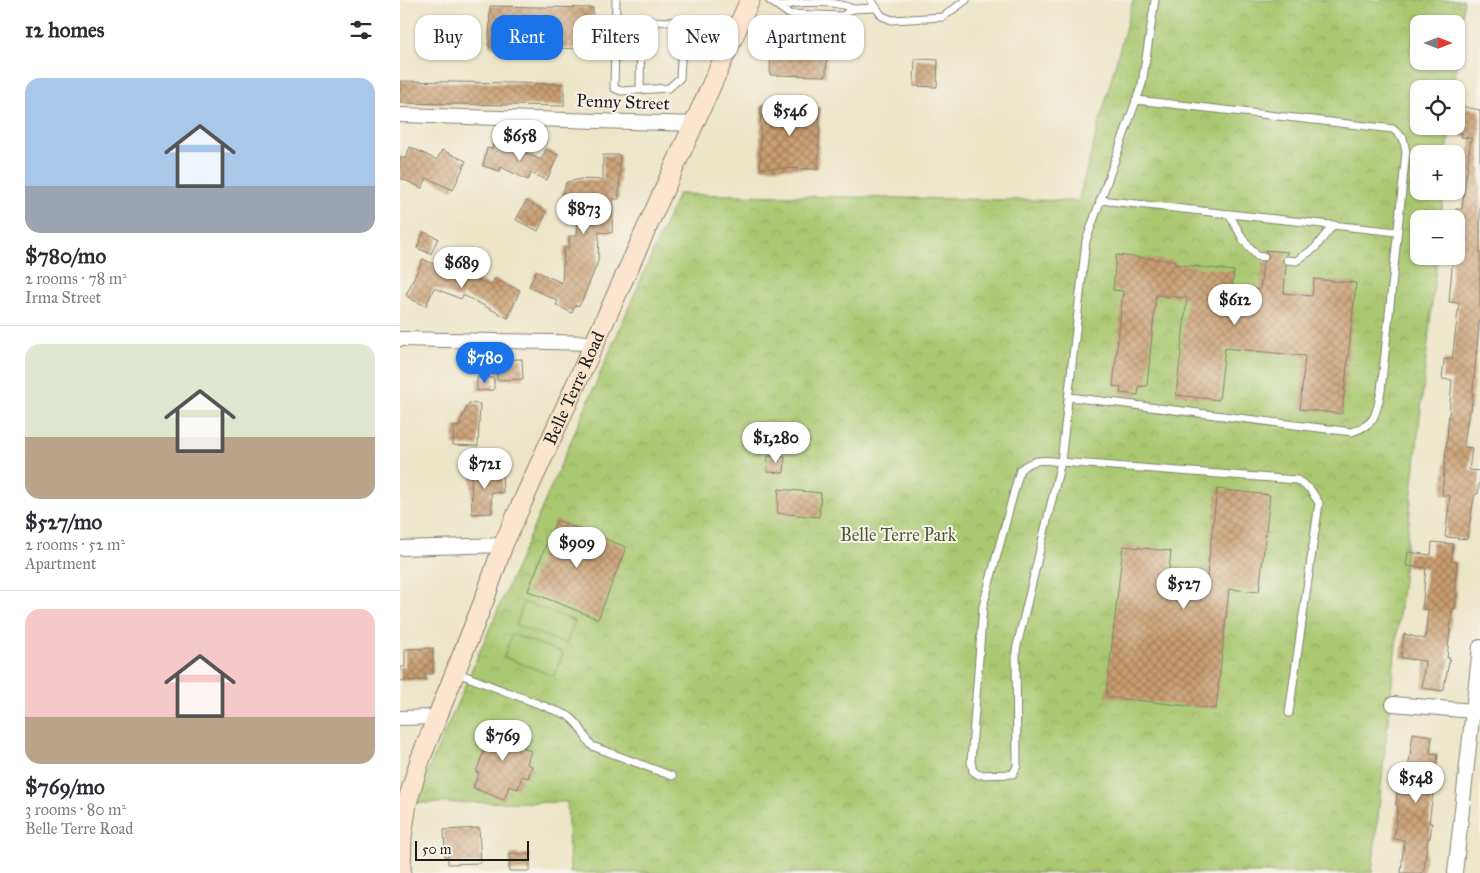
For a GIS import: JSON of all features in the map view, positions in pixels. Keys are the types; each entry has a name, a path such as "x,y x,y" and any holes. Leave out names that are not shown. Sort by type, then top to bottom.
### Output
{"street":[{"name":"Belle Terre Road","path":"401,873 402,837 407,803 436,717 485,598 503,545 750,0"},
{"name":"Penny Street","path":"400,115 695,124"},
{"path":"400,339 594,343"},
{"path":"400,548 503,545"},
{"path":"1455,873 1480,647"},
{"path":"1393,704 1473,711"},
{"path":"400,718 436,717"}],"lane":[{"path":"616,0 614,88 621,91 640,90 669,88 680,78 683,29 676,22 648,21 641,26 640,90"},
{"path":"769,0 789,14 798,16 843,16 852,9 876,8"},
{"path":"871,0 882,16 892,20 943,17 966,0"},
{"path":"1155,0 1142,84 1086,241 1061,462 1016,650 1017,766 1013,774 979,776 973,771 971,762 983,606 1020,470 1029,462 1042,459 1061,462 1297,480 1310,489 1318,503 1289,713"},
{"path":"780,7 792,3 843,2 852,9"},
{"path":"1069,397 1352,432 1366,428 1376,417 1381,391 1406,152 1403,138 1394,129 1136,100"},
{"path":"1100,200 1397,232"},
{"path":"1229,214 1243,239 1258,256 1264,257"},
{"path":"1287,260 1296,261 1315,248 1333,225"},
{"path":"455,672 567,716 578,722 592,746 672,776"}],"green space":[{"name":"Belle Terre Park","path":"1133,0 1464,0 1462,15 1410,15 1410,70 1456,70 1455,80 1410,80 1410,135 1449,135 1448,145 1410,145 1410,200 1443,200 1442,210 1410,210 1410,265 1436,265 1372,873 570,873 567,802 414,803 678,194 1078,201"},
{"path":"524,602 575,621 566,644 516,625"},
{"path":"512,634 563,653 554,676 504,657"}],"building":[{"path":"490,6 593,8 593,15 573,15 573,49 563,48 563,15 491,15 491,47 489,47"},
{"path":"915,59 938,60 937,87 914,86"},
{"path":"771,60 826,60 826,76 770,75"},
{"path":"400,81 564,84 564,106 400,103"},
{"path":"761,105 820,107 818,169 760,168"},
{"path":"1465,107 1480,110 1480,314 1471,411 1469,411 1464,447 1472,448 1469,470 1480,471 1480,477 1478,494 1475,494 1474,498 1467,539 1445,537 1450,496 1442,495 1452,380 1442,379 1444,359 1452,360 1459,303 1449,302 1452,265 1465,265 1465,210 1456,209 1462,209 1463,200 1465,200 1471,138 1461,137 1462,135 1465,135"},
{"path":"493,144 515,148 541,160 546,149 558,155 547,180 531,173 528,180 501,167 500,171 483,166 487,148 492,149"},
{"path":"410,147 437,160 442,150 466,161 453,190 427,178 422,188 400,178 400,157 405,159"},
{"path":"603,155 620,155 619,199 613,199 612,233 599,232 598,262 581,303 578,306 575,305 572,313 556,305 558,301 529,287 536,271 562,283 564,247 569,247 569,236 577,236 579,201 559,202 567,182 581,179 603,180"},
{"path":"526,201 547,212 538,231 516,220"},
{"path":"424,232 438,238 431,254 417,248"},
{"path":"1265,250 1288,252 1282,260 1286,265 1284,293 1312,296 1314,279 1356,283 1342,414 1300,409 1305,356 1225,348 1219,400 1176,395 1187,298 1156,295 1147,386 1139,386 1138,395 1120,393 1121,387 1113,386 1123,291 1113,290 1116,255 1175,261 1175,264 1234,271 1232,287 1260,290 1263,262 1269,257"},
{"path":"423,259 461,277 463,273 491,286 494,279 520,290 508,318 463,295 461,299 434,288 426,306 413,300 406,295"},
{"path":"522,359 523,379 497,380 497,360"},
{"path":"477,378 494,378 494,390 477,391"},
{"path":"469,403 480,404 478,446 453,445 454,426 460,427 461,420"},
{"path":"768,456 785,457 784,473 767,472"},
{"path":"502,471 503,493 491,492 492,513 472,514 471,472"},
{"path":"779,489 821,493 819,517 777,513"},
{"path":"1217,489 1270,495 1259,592 1229,589 1216,709 1106,697 1123,546 1171,551 1168,580 1206,584"},
{"path":"556,520 626,547 598,619 528,591"},
{"path":"1432,542 1453,544 1451,561 1457,562 1455,586 1457,593 1455,609 1453,608 1452,612 1447,658 1450,658 1443,691 1422,688 1425,661 1401,658 1404,634 1425,639 1428,610 1422,609 1426,568 1406,566 1408,552 1431,555"},
{"path":"433,648 433,674 425,674 426,680 400,681 400,667 405,667 405,649"},
{"path":"498,722 529,733 524,748 531,751 527,764 532,766 528,778 522,776 518,789 509,786 504,800 473,788 479,773 476,772 490,735 493,736"},
{"path":"1413,733 1432,736 1430,753 1438,754 1429,823 1432,823 1424,870 1422,873 1401,873 1404,840 1394,839 1398,805 1396,805 1399,770 1408,771"},
{"path":"479,828 481,863 448,864 448,856 445,857 444,830"},
{"path":"510,854 530,854 530,871 509,871"}]}
